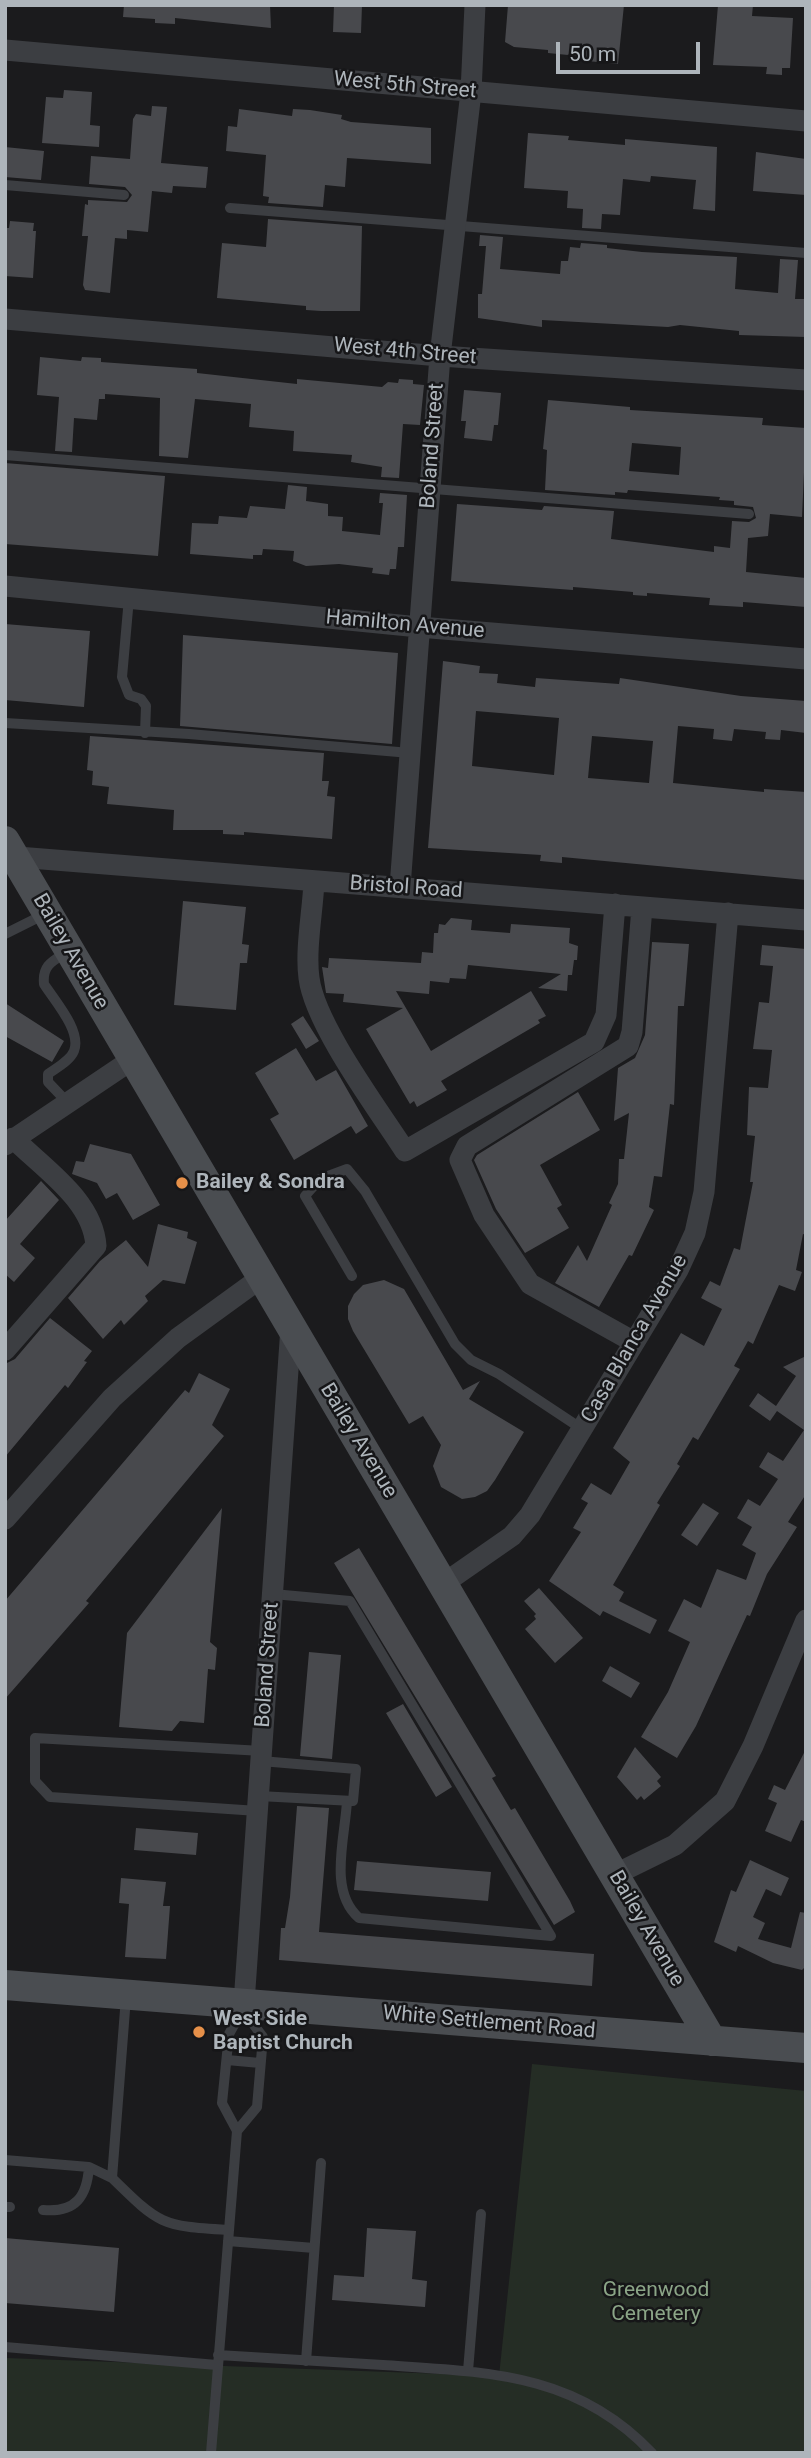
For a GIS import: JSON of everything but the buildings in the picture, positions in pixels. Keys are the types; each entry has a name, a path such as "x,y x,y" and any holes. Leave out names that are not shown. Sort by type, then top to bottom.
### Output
{"street":[{"name":"Boland Street","path":"400,887 440,356 471,92 475,5"},
{"name":"West 5th Street","path":"5,50 806,121"},
{"name":"West 4th Street","path":"5,319 440,356 806,380"},
{"name":"Hamilton Avenue","path":"5,586 419,627 806,659"},
{"name":"Bristol Road","path":"8,851 314,881 806,920"},
{"name":"Bailey Avenue","path":"8,851 712,2041"},
{"path":"314,881 309,977 317,1006 348,1062 405,1151 594,1042 606,1015 615,904"},
{"path":"635,1342 530,1284 484,1215 460,1160 467,1146 628,1046 632,1032 642,906"},
{"name":"Casa Blanca Avenue","path":"443,1584 512,1536 521,1526 678,1270 695,1233 704,1192 729,913"},
{"path":"5,1350 96,1246 95,1226 84,1206 9,1142 133,1059"},
{"path":"5,1519 112,1398 178,1338 262,1277"},
{"name":"Boland Street","path":"244,2008 292,1327"},
{"path":"614,1875 676,1845 726,1801 753,1746 806,1620"},
{"name":"White Settlement Road","path":"5,1984 126,1994 244,2008 806,2048"}],"lane":[{"path":"5,185 124,195"},
{"path":"230,208 806,253"},
{"path":"5,454 749,513"},
{"path":"128,598 122,677 129,695 141,699 146,706 145,733"},
{"path":"5,723 410,753"},
{"path":"5,934 47,913"},
{"path":"67,1102 48,1082 48,1074 69,1059 74,1051 75,1039 44,984 43,974 46,965 69,950"},
{"path":"352,1276 305,1196 320,1179 347,1169 365,1191 455,1344 471,1360 499,1374 582,1429"},
{"path":"273,1594 349,1601 551,1936 359,1918 347,1908 341,1885 347,1801"},
{"path":"35,1738 262,1756 356,1769 353,1801 347,1801 258,1804 50,1797 35,1782 35,1738"},
{"path":"112,2178 126,1994"},
{"path":"211,2453 237,2131 222,2103 229,2034 244,2008 262,2037 261,2063 257,2107 237,2131"},
{"path":"227,2060 261,2063"},
{"path":"5,2160 89,2167 112,2178 153,2217 165,2223 228,2236 314,2248"},
{"path":"306,2361 321,2163"},
{"path":"43,2210 68,2206 80,2199 87,2188 89,2167"},
{"path":"468,2371 481,2214"},
{"path":"5,2347 218,2360 306,2361 508,2374 584,2400 637,2436 652,2453"}],"green space":[{"name":"Greenwood Cemetery","path":"532,2064 806,2091 806,2453 5,2453 5,2358 499,2376"}],"place":[{"name":"Bailey & Sondra","path":"182,1183"},
{"name":"West Side Baptist Church","path":"199,2032"}]}
